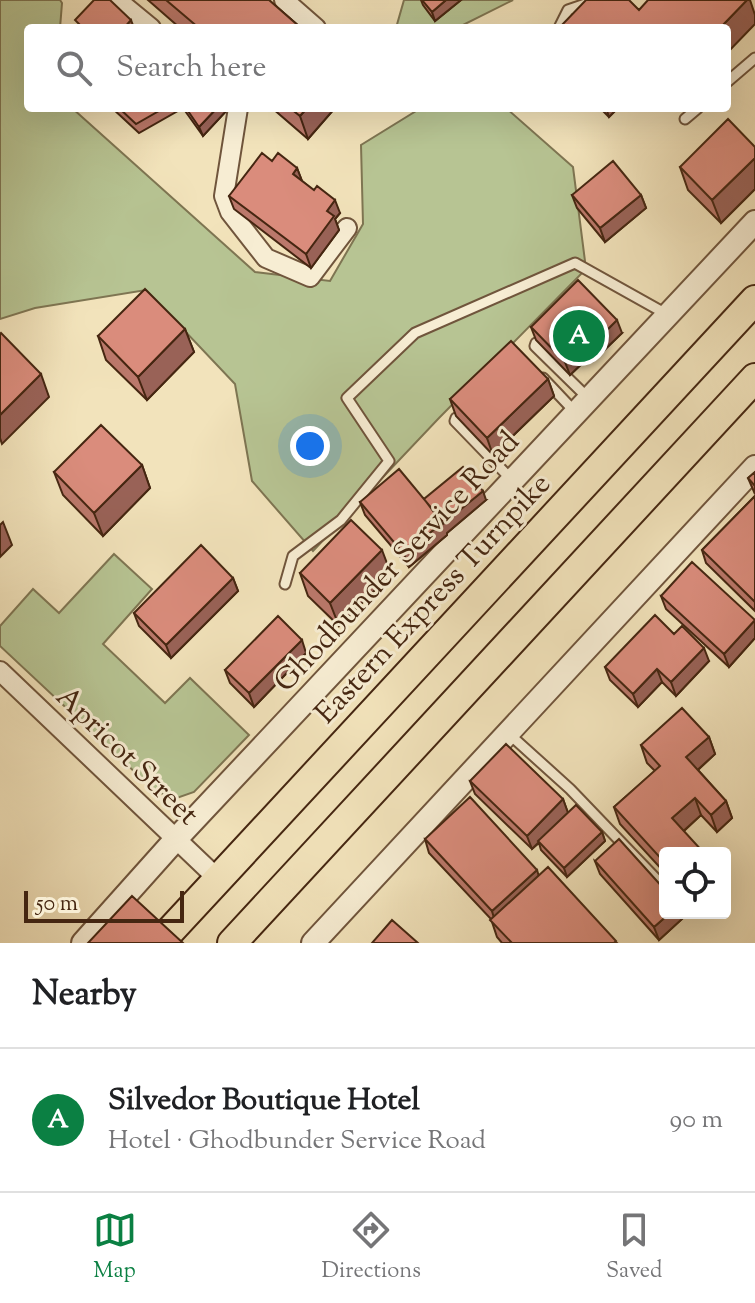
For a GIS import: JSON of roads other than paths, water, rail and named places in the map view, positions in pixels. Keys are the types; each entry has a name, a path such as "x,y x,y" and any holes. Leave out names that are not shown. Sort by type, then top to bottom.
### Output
{"main road":[{"name":"Eastern Express Turnpike","path":"159,943 755,300"},
{"path":"232,943 755,378"}],"street":[{"path":"117,0 146,24"},
{"path":"284,0 311,24"},
{"path":"237,112 224,196 230,212 266,258 310,277 347,228"},
{"name":"Ghodbunder Service Road","path":"83,943 176,839 755,222"},
{"path":"313,943 755,467"},
{"name":"Apricot Street","path":"0,671 218,879"}],"lane":[{"path":"561,24 568,10 597,0"},
{"path":"731,79 755,58"},
{"path":"685,119 693,112"},
{"path":"285,584 293,556 341,520 389,461 347,398 415,333 575,263 668,315"},
{"path":"536,343 535,346 583,406"},
{"path":"533,368 583,406"},
{"path":"456,418 455,421 513,480"},
{"path":"508,733 570,789 659,882"}],"place":[{"name":"Silvedor Boutique Hotel","path":"579,336"}]}
